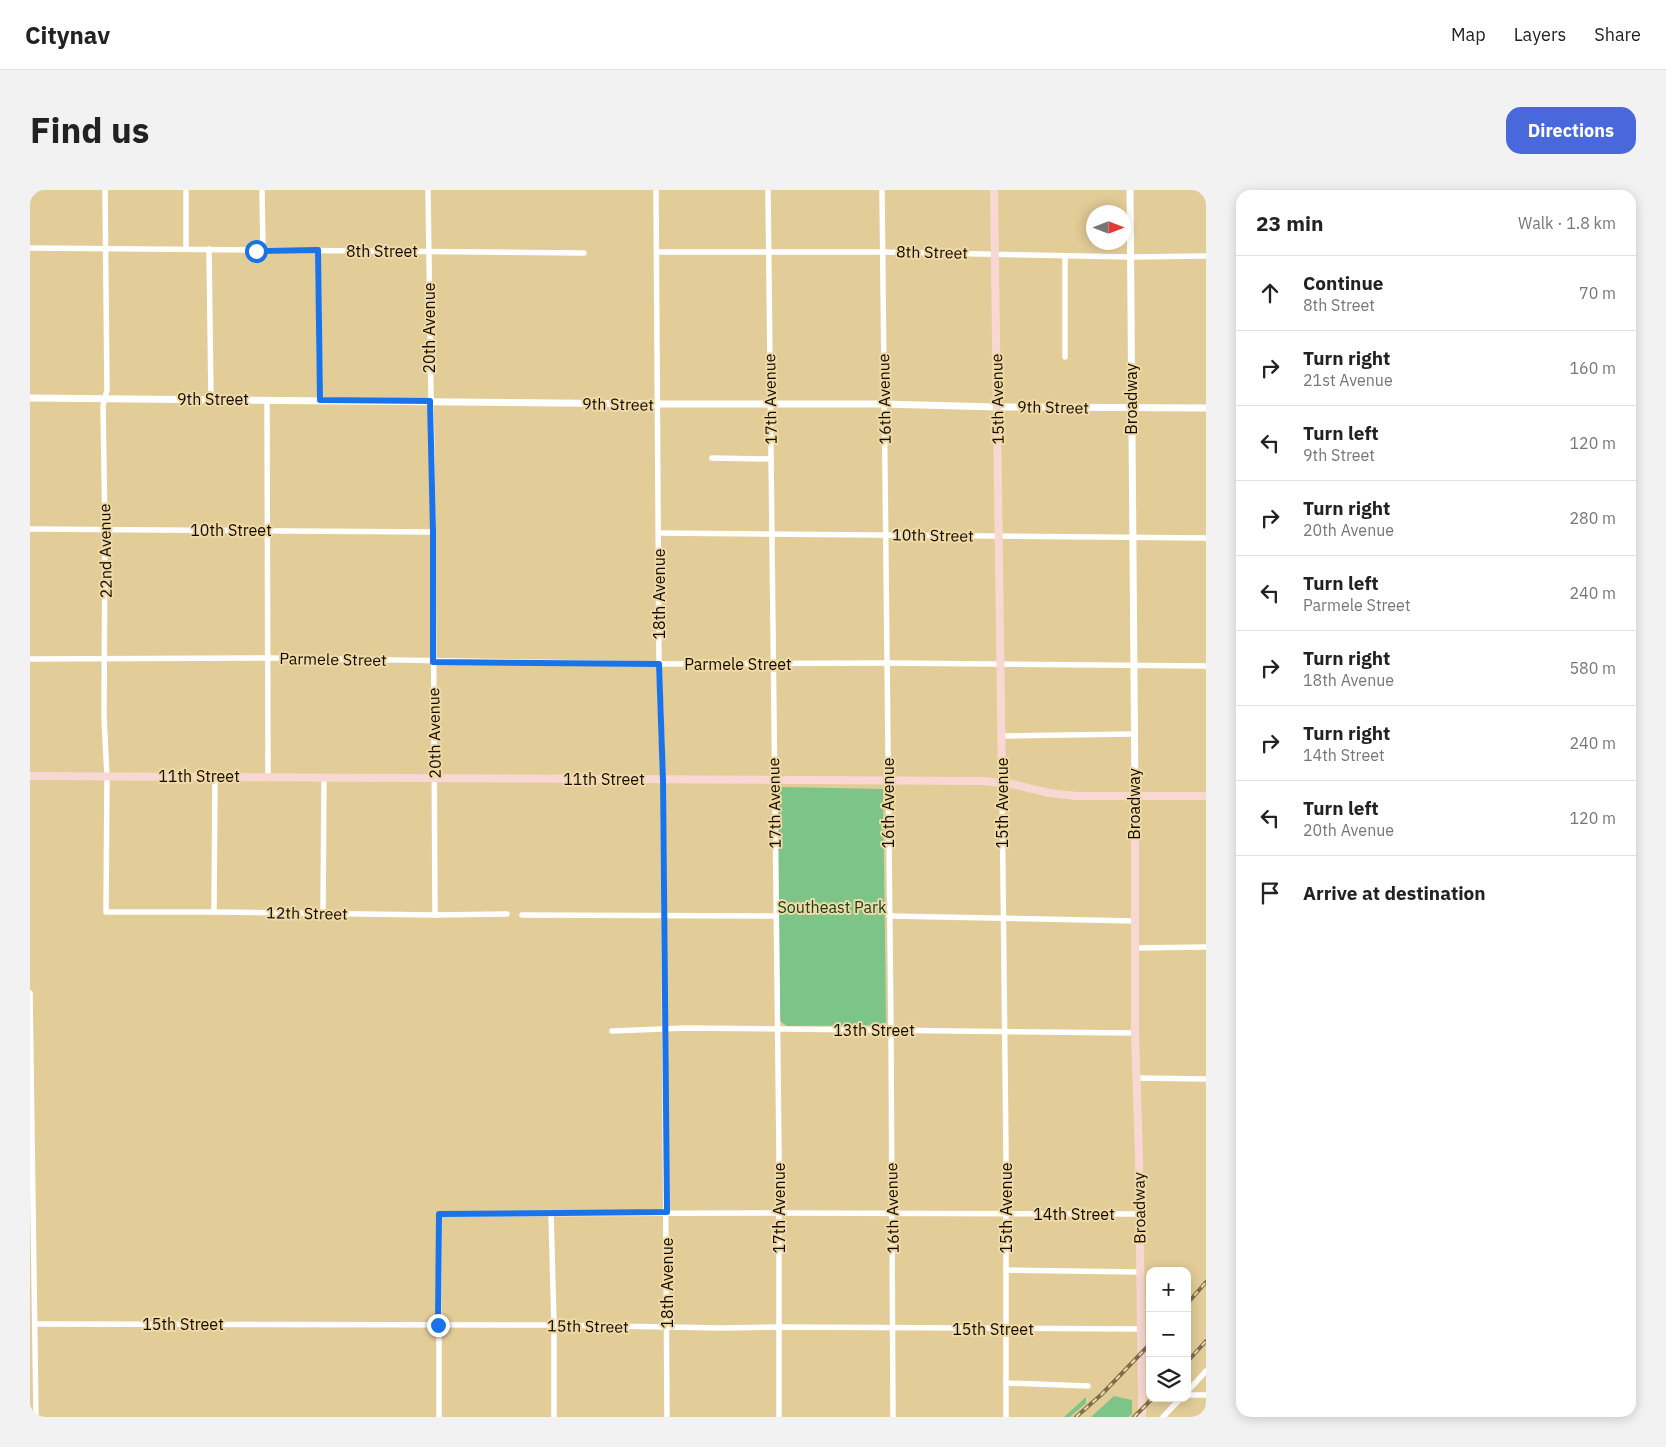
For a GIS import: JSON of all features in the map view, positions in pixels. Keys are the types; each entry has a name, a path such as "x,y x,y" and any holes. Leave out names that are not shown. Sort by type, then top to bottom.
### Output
{"main road":[{"name":"15th Avenue","path":"994,190 1002,783"},
{"name":"11th Street","path":"30,776 972,781 1002,783 1063,795 1206,796"},
{"name":"Broadway","path":"1135,796 1135,1033 1140,1214 1142,1417"}],"street":[{"name":"22nd Avenue","path":"105,190 107,390 103,406 106,912"},
{"path":"186,190 186,249"},
{"path":"262,190 263,251"},
{"name":"20th Avenue","path":"428,190 433,532 435,916"},
{"name":"18th Avenue","path":"656,190 660,533 659,664 663,780 667,1212 667,1417"},
{"name":"17th Avenue","path":"768,190 779,1213 779,1417"},
{"name":"16th Avenue","path":"882,190 893,1417"},
{"name":"Broadway","path":"1130,190 1135,796"},
{"name":"8th Street","path":"30,248 584,253"},
{"path":"209,249 211,399"},
{"path":"318,250 320,400"},
{"name":"8th Street","path":"657,252 882,252 1131,257 1206,256"},
{"path":"1065,256 1065,357"},
{"name":"9th Street","path":"30,398 1206,408"},
{"path":"267,400 268,777"},
{"path":"712,458 771,458"},
{"name":"10th Street","path":"30,529 433,532"},
{"name":"10th Street","path":"660,533 1206,538"},
{"name":"Parmele Street","path":"30,659 267,658 659,664 887,663 1206,666"},
{"path":"1002,736 1134,734"},
{"path":"214,912 215,776"},
{"path":"323,913 324,777"},
{"name":"15th Avenue","path":"1002,783 1007,1328 1006,1417"},
{"name":"12th Street","path":"106,912 323,913 435,916 507,914"},
{"path":"522,915 776,916"},
{"path":"889,916 1135,920"},
{"path":"1135,948 1206,947"},
{"path":"30,993 36,1417"},
{"name":"13th Street","path":"612,1031 665,1028 1004,1030 1135,1033"},
{"path":"1136,1078 1206,1079"},
{"name":"14th Street","path":"438,1325 439,1214 667,1212 723,1214 1140,1214"},
{"path":"550,1213 554,1325 554,1417"},
{"path":"1006,1270 1140,1272"},
{"name":"15th Street","path":"35,1324 554,1325 1141,1330"},
{"path":"438,1325 439,1417"},
{"path":"1191,1388 1206,1371"},
{"path":"1006,1383 1088,1386"},
{"path":"1191,1393 1206,1395"},
{"path":"1162,1417 1177,1402"}],"green space":[{"name":"Southeast Park","path":"782,787 883,789 886,1022 883,1025 787,1026 780,1021 778,792"},
{"path":"1114,1396 1132,1400 1132,1414 1128,1417 1091,1417"},
{"path":"1086,1397 1086,1403 1070,1417 1064,1417"}],"railway":[{"path":"1191,1299 1206,1282"},
{"path":"1191,1358 1206,1341"},
{"path":"1076,1417 1102,1394 1146,1348"},
{"path":"1134,1417 1149,1402"}],"route":[{"path":"256,251 318,250 320,400 430,401 433,662 659,664 663,780 667,1212 439,1214 438,1325"}]}
